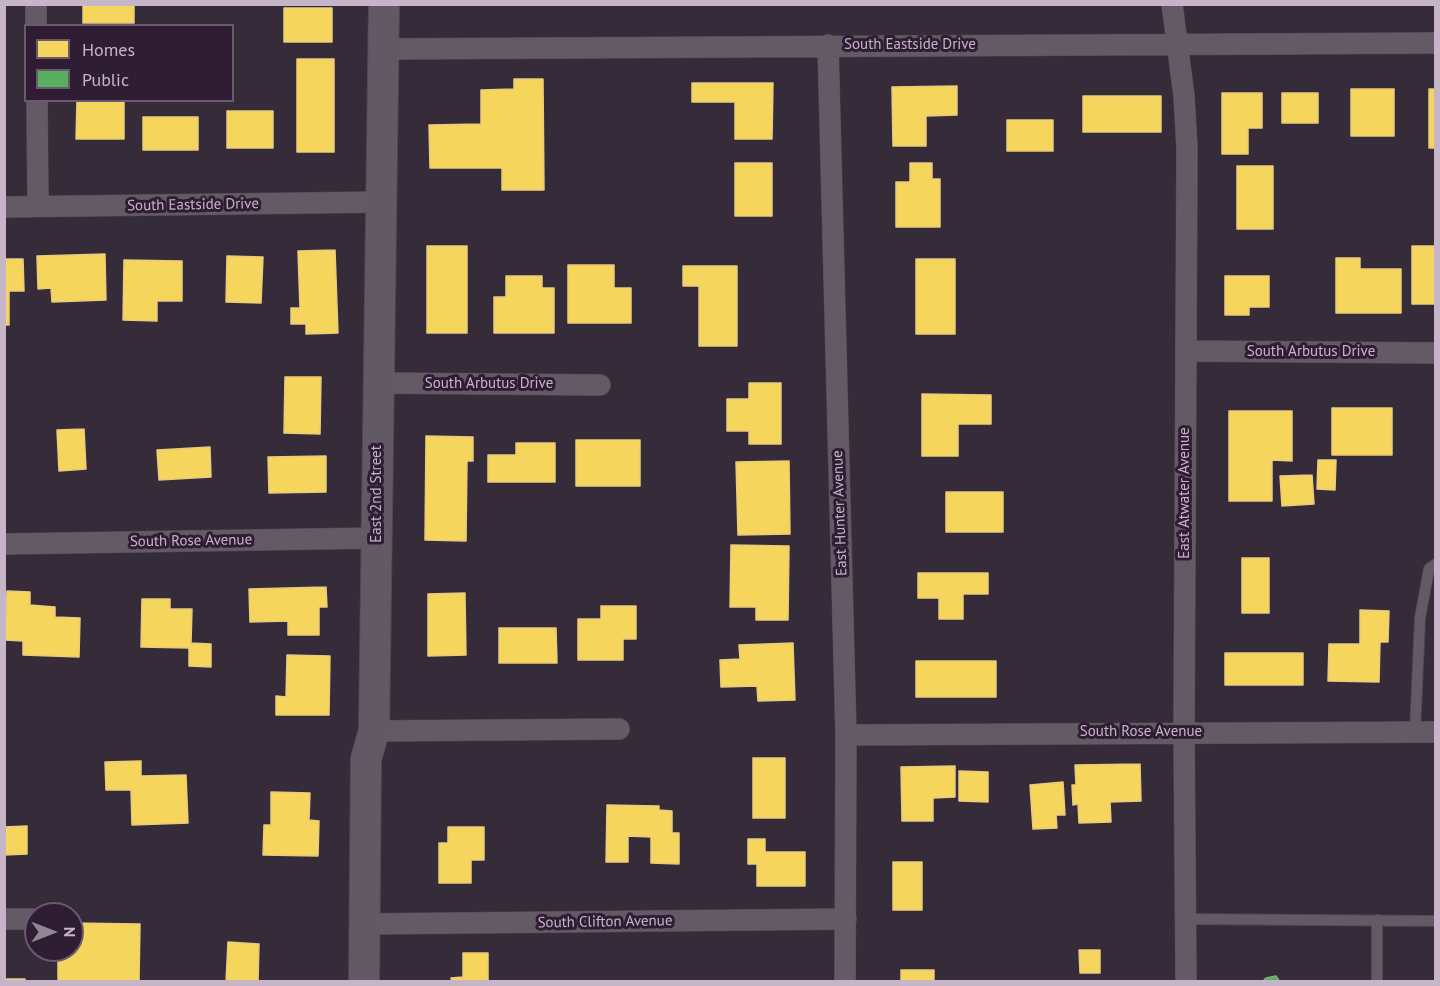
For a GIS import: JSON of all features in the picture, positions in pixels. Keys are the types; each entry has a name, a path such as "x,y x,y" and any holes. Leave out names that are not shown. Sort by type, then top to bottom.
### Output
{"street":[{"path":"36,4 36,24"},
{"name":"East 2nd Street","path":"364,981 366,759 374,731 384,4"},
{"name":"East Atwater Avenue","path":"1172,4 1184,96 1187,148 1184,732 1186,981"},
{"name":"South Eastside Drive","path":"384,49 1436,43"},
{"name":"East Hunter Avenue","path":"828,45 846,735 845,981"},
{"path":"37,102 38,206"},
{"name":"South Eastside Drive","path":"4,207 381,202"},
{"name":"South Arbutus Drive","path":"1186,351 1436,353"},
{"name":"South Arbutus Drive","path":"378,383 600,385"},
{"name":"South Rose Avenue","path":"4,544 377,538"},
{"path":"374,731 619,729"},
{"name":"South Rose Avenue","path":"846,735 1425,732"},
{"path":"4,920 24,919"},
{"name":"South Clifton Avenue","path":"364,924 846,919"}],"lane":[{"path":"1425,732 1420,618 1429,569 1436,564"},
{"path":"1185,919 1436,921"},
{"path":"1377,920 1377,981"}],"building: Homes":[{"path":"83,4 134,4 134,23 83,23"},
{"path":"284,8 332,8 332,42 284,42"},
{"path":"297,59 334,59 334,152 297,152"},
{"path":"514,79 543,79 544,190 502,190 502,168 430,168 429,125 481,124 481,90 514,89"},
{"path":"692,83 773,83 772,139 735,139 735,102 692,102"},
{"path":"957,86 957,115 926,116 926,146 893,146 892,87"},
{"path":"1351,89 1394,89 1394,136 1351,136"},
{"path":"1429,89 1436,89 1436,148 1429,148"},
{"path":"1222,93 1262,93 1262,128 1248,128 1248,154 1222,154"},
{"path":"1282,93 1318,93 1318,123 1282,123"},
{"path":"1083,96 1161,96 1161,132 1083,132"},
{"path":"77,102 124,102 124,139 76,139"},
{"path":"227,111 273,111 273,148 227,148"},
{"path":"143,117 198,117 198,150 143,150"},
{"path":"1007,120 1053,120 1053,151 1007,151"},
{"path":"735,163 772,163 772,216 735,216"},
{"path":"910,163 932,163 932,179 940,179 940,227 896,227 896,182 910,182"},
{"path":"1237,166 1273,166 1273,229 1237,229"},
{"path":"427,246 467,246 467,333 427,333"},
{"path":"1412,246 1436,246 1436,304 1412,304"},
{"path":"335,250 338,333 306,334 306,324 291,324 291,308 300,308 298,251"},
{"path":"105,254 106,300 52,302 51,288 38,289 37,256"},
{"path":"227,256 263,257 261,303 226,302"},
{"path":"1336,258 1360,258 1360,269 1401,269 1401,313 1336,313"},
{"path":"4,259 23,259 24,291 9,291 9,325 4,325"},
{"path":"916,259 955,259 955,334 916,334"},
{"path":"124,260 182,261 182,301 157,301 157,321 123,320"},
{"path":"568,265 614,265 614,288 631,288 631,323 568,323"},
{"path":"683,266 737,266 737,346 699,346 699,286 683,286"},
{"path":"506,276 542,276 542,288 554,288 554,333 494,333 494,297 506,297"},
{"path":"1225,276 1269,276 1269,307 1249,307 1249,315 1225,315"},
{"path":"285,377 321,377 320,434 284,433"},
{"path":"749,383 781,383 781,444 749,444 749,431 727,431 727,399 749,399"},
{"path":"922,394 991,395 991,424 958,424 958,456 922,456"},
{"path":"1332,408 1392,408 1392,455 1332,455"},
{"path":"1229,411 1292,411 1292,461 1272,460 1272,501 1229,501"},
{"path":"84,429 86,469 59,471 57,430"},
{"path":"426,436 473,437 473,461 467,461 466,541 425,540"},
{"path":"576,440 640,440 640,486 576,486"},
{"path":"516,443 555,443 555,482 488,482 488,455 516,455"},
{"path":"210,447 211,477 159,480 157,450"},
{"path":"326,456 326,492 269,493 268,457"},
{"path":"1318,460 1336,460 1335,490 1317,489"},
{"path":"789,461 790,534 738,535 736,462"},
{"path":"1312,475 1314,504 1282,506 1280,476"},
{"path":"946,492 1003,492 1003,532 946,532"},
{"path":"731,545 789,546 788,620 756,620 756,607 730,607"},
{"path":"1242,558 1269,558 1269,613 1242,613"},
{"path":"918,573 988,573 988,594 963,594 963,619 939,619 939,598 918,598"},
{"path":"326,587 327,607 319,607 319,635 288,635 288,621 250,622 249,589"},
{"path":"7,591 30,592 30,605 55,607 55,617 80,618 79,657 23,655 23,641 5,640"},
{"path":"465,593 466,655 428,656 428,594"},
{"path":"142,599 170,599 170,609 192,609 191,643 211,644 211,667 189,666 189,648 141,647"},
{"path":"601,606 636,606 636,639 623,639 623,660 578,660 578,619 601,619"},
{"path":"1360,610 1389,611 1388,642 1380,642 1379,682 1328,681 1329,644 1360,644"},
{"path":"499,628 556,628 557,663 499,663"},
{"path":"793,643 795,700 758,701 757,686 721,687 720,660 740,659 739,645"},
{"path":"1225,653 1303,653 1303,685 1225,685"},
{"path":"287,655 330,656 329,715 276,715 276,696 286,697"},
{"path":"916,661 996,661 996,697 916,697"},
{"path":"753,758 785,758 785,818 753,818"},
{"path":"141,761 141,776 186,775 188,823 132,825 131,790 106,790 105,762"},
{"path":"1140,764 1141,801 1110,802 1111,822 1079,823 1078,804 1073,805 1072,785 1076,785 1075,765"},
{"path":"955,766 955,797 933,798 933,821 902,821 901,767"},
{"path":"959,771 988,772 988,802 959,801"},
{"path":"1063,782 1065,815 1056,815 1057,828 1033,829 1030,785"},
{"path":"271,792 310,793 309,820 319,821 318,856 263,855 264,825 271,825"},
{"path":"607,805 659,806 659,810 672,811 672,833 679,833 679,864 651,863 651,837 628,836 628,862 606,862"},
{"path":"27,826 27,854 4,855 4,827"},
{"path":"448,827 484,827 484,860 471,860 471,883 439,883 439,843 448,843"},
{"path":"748,839 765,839 765,852 805,852 805,886 757,886 757,864 748,864"},
{"path":"893,862 922,862 922,910 893,910"},
{"path":"84,923 140,924 139,982 58,982 58,962 84,962"},
{"path":"228,942 259,944 258,982 226,982"},
{"path":"1079,950 1100,950 1100,973 1080,973"},
{"path":"463,953 488,953 488,982 452,982 451,978 463,977"},
{"path":"901,970 934,970 934,982 901,982"},
{"path":"4,979 25,979 25,982 4,982"}],"building: Public":[{"path":"1276,976 1280,982 1262,982 1266,978"}]}
